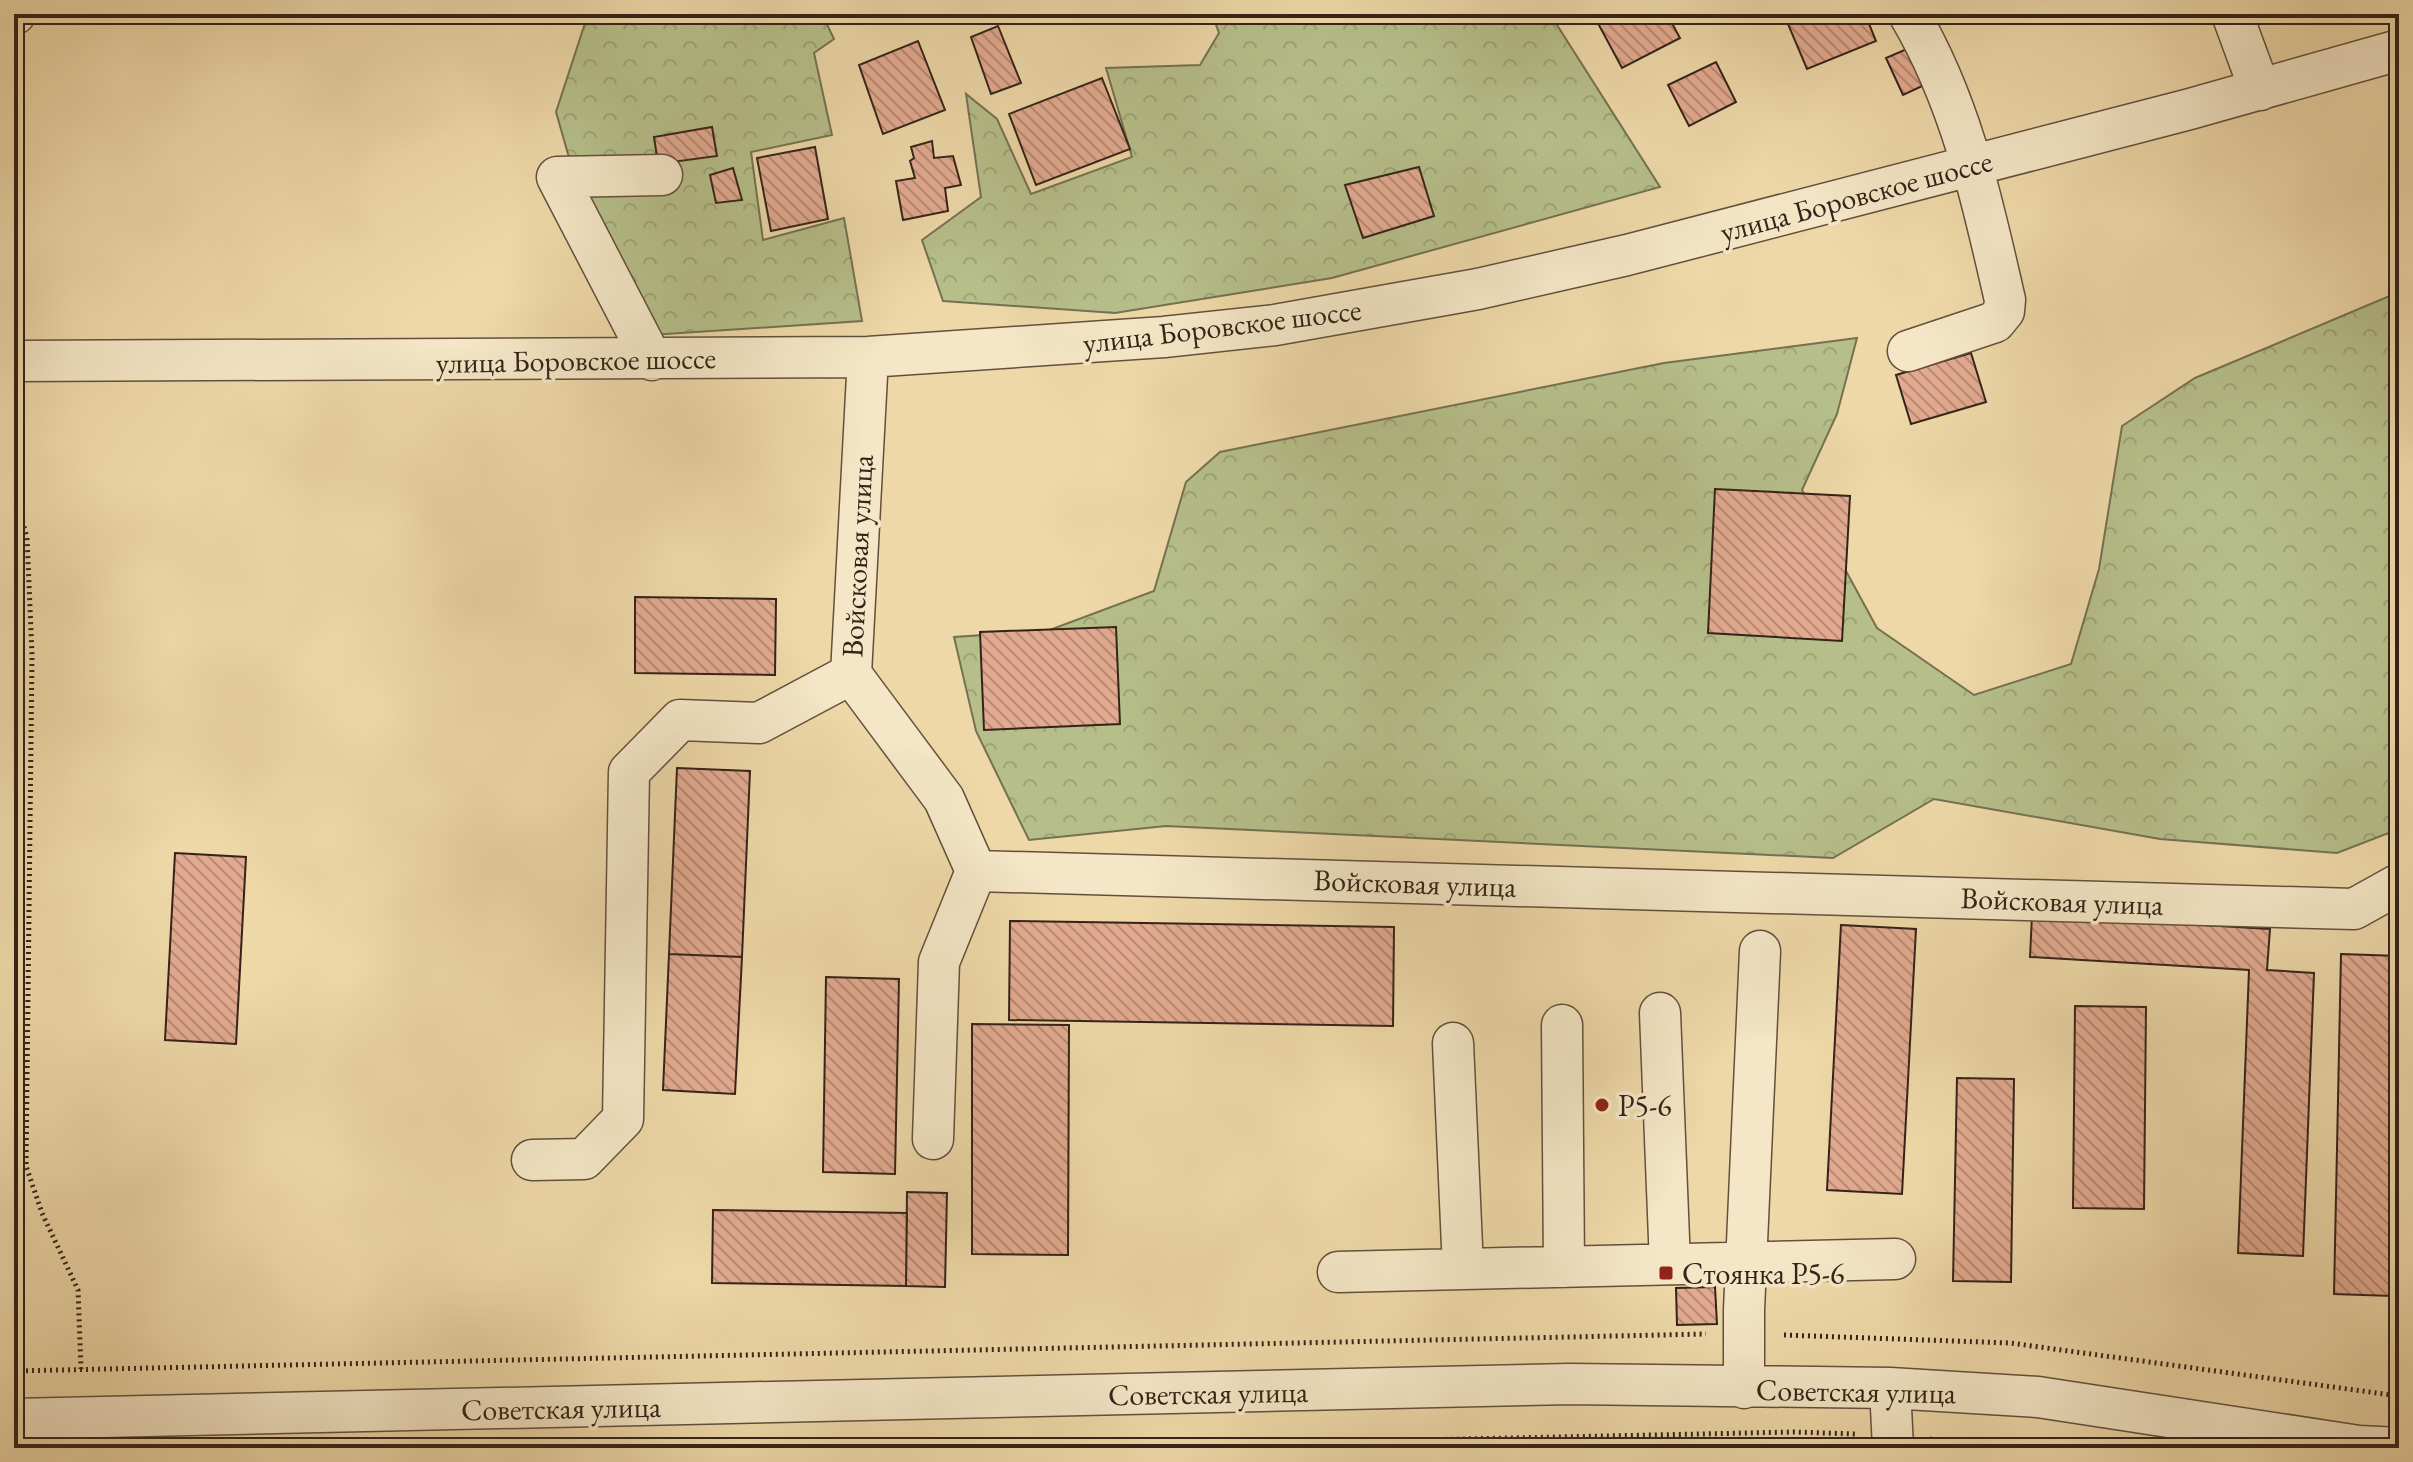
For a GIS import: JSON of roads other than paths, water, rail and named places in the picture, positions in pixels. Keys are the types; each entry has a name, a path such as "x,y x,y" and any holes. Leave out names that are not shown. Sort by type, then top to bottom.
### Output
{"street":[{"path":"1908,351 1995,322 2004,311 2005,300 1974,165 1937,61 1909,14"},
{"path":"2232,14 2260,90"},
{"name":"улица Боровское шоссе","path":"14,361 868,357 1105,342 1275,325 1478,289 1627,255 2260,90 2399,50"},
{"path":"652,360 557,177 662,175"},
{"name":"Войсковая улица","path":"868,357 851,674 944,799 976,871 2354,909 2399,884"},
{"path":"532,1160 584,1159 623,1119 629,772 680,720 759,723 851,674"},
{"path":"933,1139 939,962 976,871"},
{"path":"1744,1388 1746,1263 1760,951"},
{"path":"1660,1013 1670,1264"},
{"path":"1562,1025 1564,1267"},
{"path":"1453,1043 1463,1269"},
{"path":"1338,1272 1895,1259"},
{"name":"Советская улица","path":"14,1419 1570,1384 1890,1388 2038,1397 2359,1446 2399,1448"},
{"path":"1890,1388 1892,1442"}],"place":[{"name":"Р5-6","path":"1602,1105"},
{"name":"Стоянка Р5-6","path":"1666,1273"}]}
